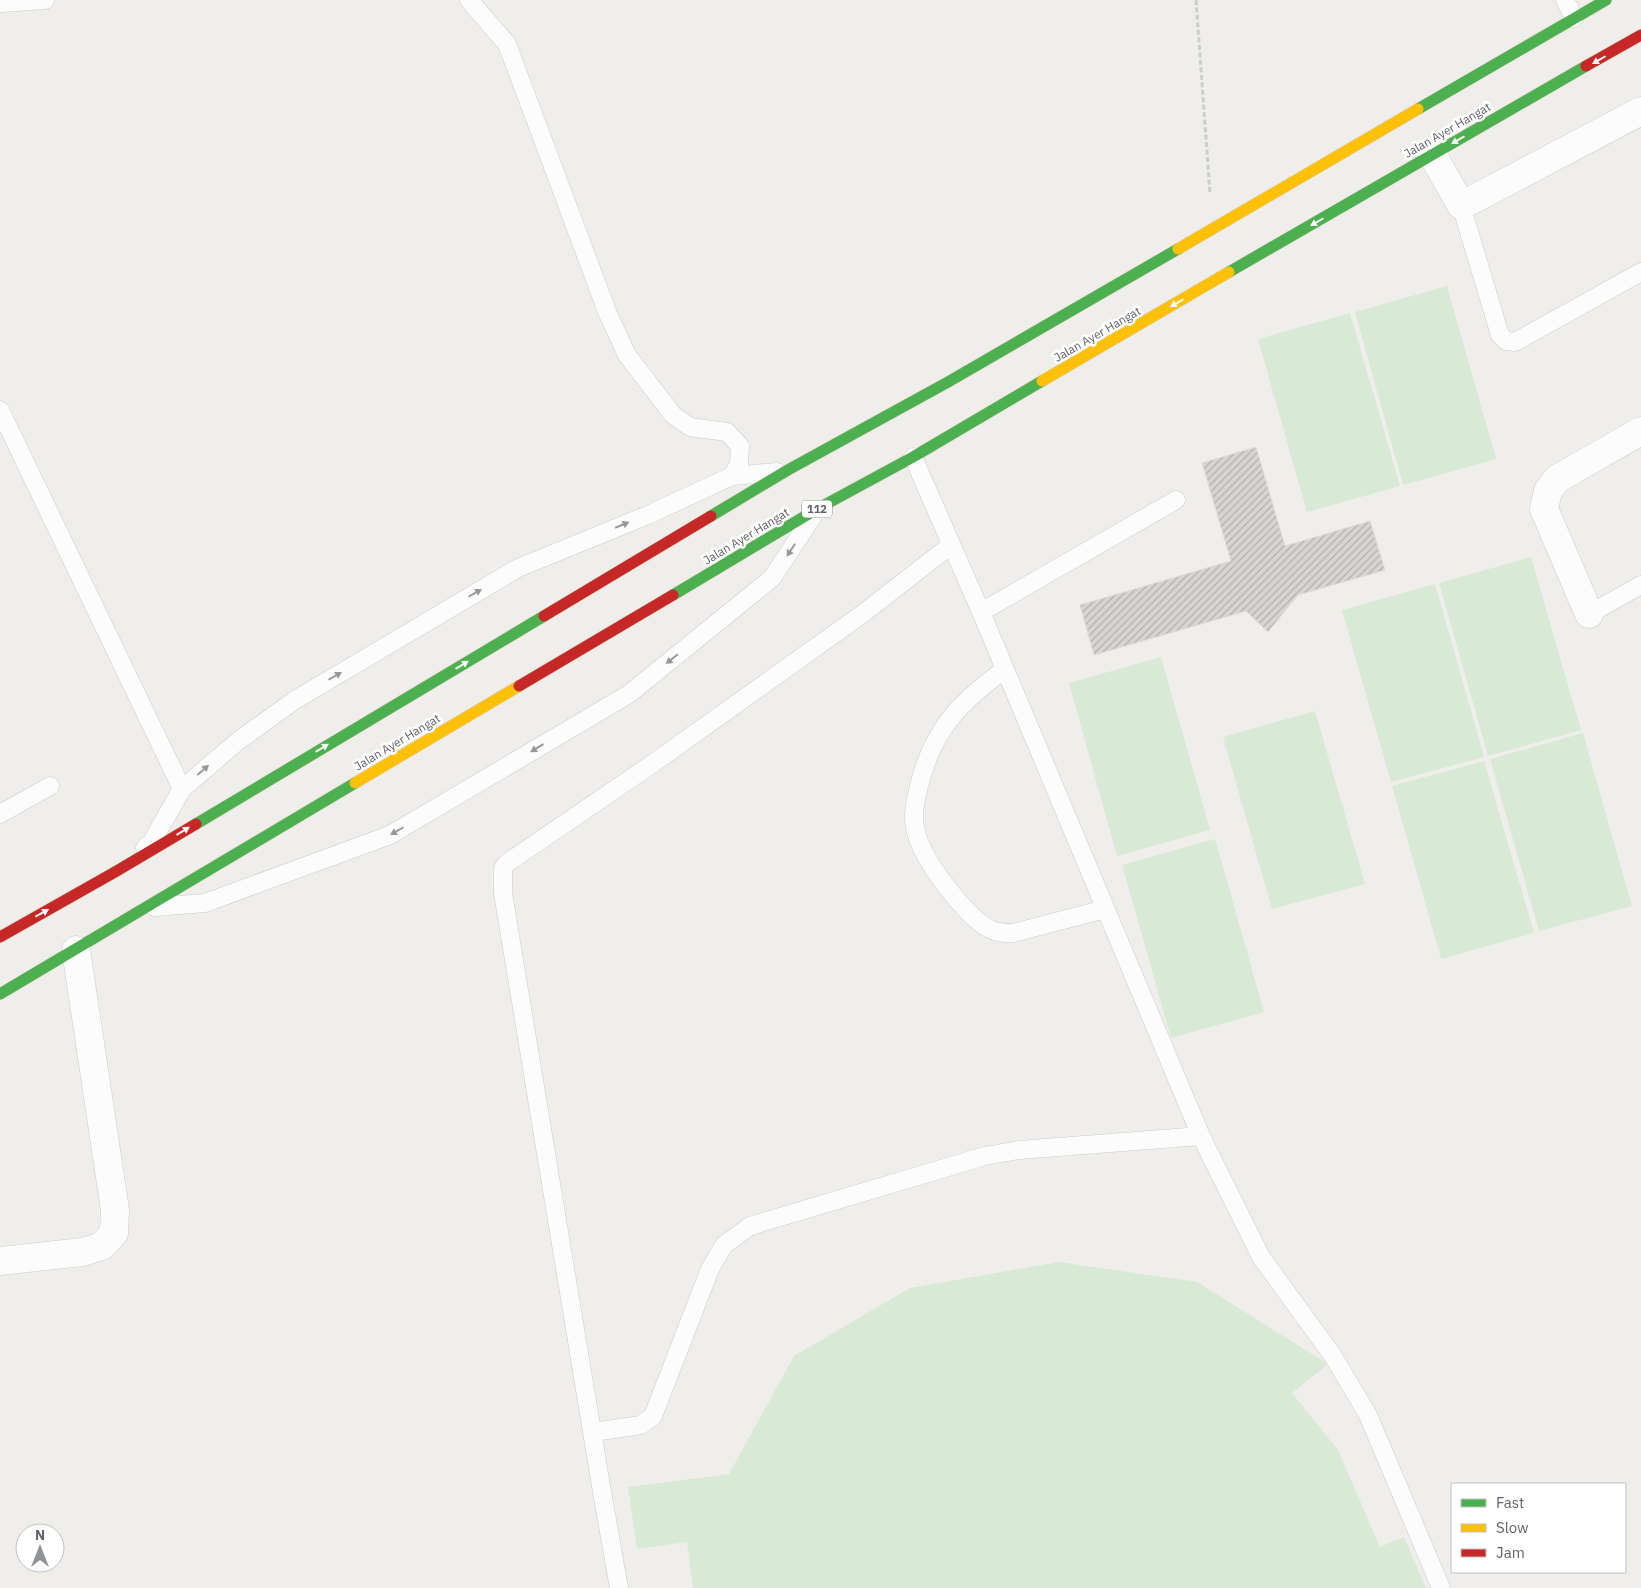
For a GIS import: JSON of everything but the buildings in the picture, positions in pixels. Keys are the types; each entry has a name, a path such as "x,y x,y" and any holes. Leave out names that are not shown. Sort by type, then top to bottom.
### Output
{"main road":[{"path":"0,937 116,872 786,471 948,382 1606,0"},
{"name":"Jalan Ayer Hangat","path":"0,994 817,509 913,457 1432,154 1641,35"}],"street":[{"path":"1432,154 1460,205 1474,200 1641,111"},
{"path":"1589,614 1544,509 1548,491 1557,479 1641,431"},
{"path":"0,1261 83,1252 102,1246 114,1233 116,1210 76,950"}],"lane":[{"path":"0,3 45,0"},
{"path":"469,0 507,44 608,314 626,355 673,415 690,426 727,432 740,446 739,464 732,476"},
{"path":"1565,0 1574,18"},
{"path":"1460,205 1500,335 1506,341 1514,342 1641,272"},
{"path":"0,410 182,788"},
{"path":"913,457 981,612 1201,1136 1261,1258 1333,1356 1368,1415 1441,1588"},
{"path":"116,872 151,842 182,788 238,741 295,700 518,568 648,515 732,476 786,471"},
{"path":"981,612 1176,500"},
{"path":"146,907 205,903 390,835 621,699 772,578 817,509"},
{"path":"619,1588 600,1486 593,1432 503,893 503,868 507,863 655,762 860,616 951,544"},
{"path":"1589,614 1641,585"},
{"path":"1005,670 979,688 958,708 942,730 929,753 914,808 915,827 921,847 944,884 965,909 990,929 1001,933 1012,933 1105,909"},
{"path":"0,814 50,786"},
{"path":"593,1432 641,1425 653,1416 710,1269 724,1245 750,1226 985,1156 1019,1150 1201,1136"}],"path":[{"path":"1196,0 1212,228"}],"green space":[{"path":"1447,286 1496,459 1403,485 1355,312"},
{"path":"1350,313 1400,486 1307,512 1258,339"},
{"path":"1531,557 1581,730 1488,756 1439,583"},
{"path":"1435,584 1484,757 1391,782 1342,610"},
{"path":"1161,657 1210,830 1117,856 1069,683"},
{"path":"1315,711 1365,884 1272,909 1223,737"},
{"path":"1583,733 1632,906 1539,931 1490,759"},
{"path":"1484,761 1534,933 1441,959 1392,786"},
{"path":"1215,839 1264,1012 1171,1038 1122,865"},
{"path":"1059,1262 1197,1282 1328,1364 1292,1393 1338,1450 1380,1547 1404,1537 1426,1588 693,1588 687,1542 637,1549 628,1487 729,1474 794,1356 910,1288"}],"traffic: fast":[{"path":"1418,109 1606,0"},
{"path":"1229,272 1586,66"},
{"path":"711,516 786,471 948,382 1178,249"},
{"path":"673,595 817,509 913,457 1042,381"},
{"path":"196,824 544,616"},
{"path":"0,994 355,783"}],"traffic: slow":[{"path":"1178,249 1418,109"},
{"path":"1042,381 1229,272"},
{"path":"355,783 519,686"}],"traffic: jam":[{"path":"1586,66 1641,35"},
{"path":"544,616 711,516"},
{"path":"519,686 673,595"},
{"path":"0,937 196,824"}]}
